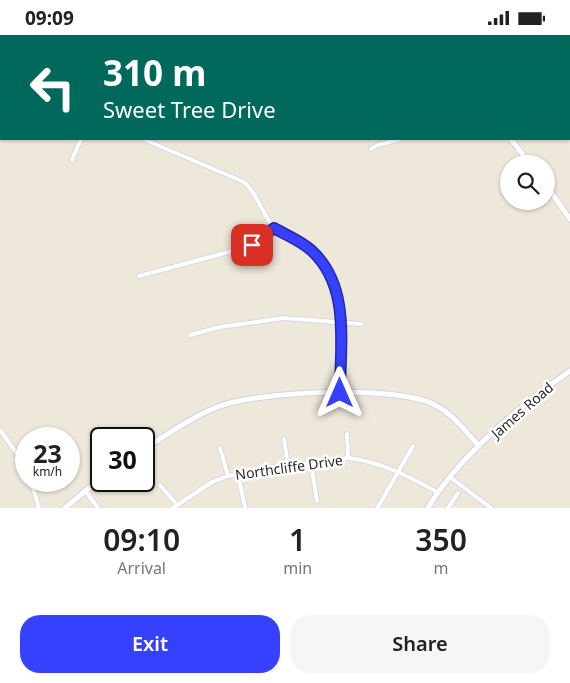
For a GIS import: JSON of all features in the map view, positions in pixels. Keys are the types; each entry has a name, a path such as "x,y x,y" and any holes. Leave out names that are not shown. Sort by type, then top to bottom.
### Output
{"street":[{"path":"72,160 81,140"},
{"path":"146,140 244,182 254,191 274,228 310,249 324,264 336,283 340,323 340,393"},
{"path":"158,145 160,140"},
{"path":"371,149 378,145 397,140"},
{"path":"512,140 523,155"},
{"path":"555,198 570,219"},
{"path":"139,276 248,247 257,243 274,228"},
{"path":"190,335 220,327 284,318 361,324"},
{"name":"James Road","path":"155,442 188,422 230,403 289,394 340,393 395,395 426,401 449,415 479,446 544,388 570,371"},
{"path":"0,430 15,451"},
{"path":"347,434 348,458"},
{"path":"284,439 288,466"},
{"path":"378,507 413,446"},
{"path":"428,508 437,492 479,446"},
{"path":"220,449 228,476"},
{"name":"Northcliffe Drive","path":"175,507 212,482 228,476 348,458 366,460 399,471 437,492"},
{"path":"311,463 317,501"},
{"path":"238,474 245,507"},
{"path":"450,477 491,508"},
{"path":"160,485 175,507"},
{"path":"65,508 90,487"},
{"path":"85,490 98,508"},
{"path":"34,492 39,508"},
{"path":"448,508 458,493"}],"route":[{"path":"252,245 274,228 310,249 324,264 336,283 340,304 340,393"}]}
